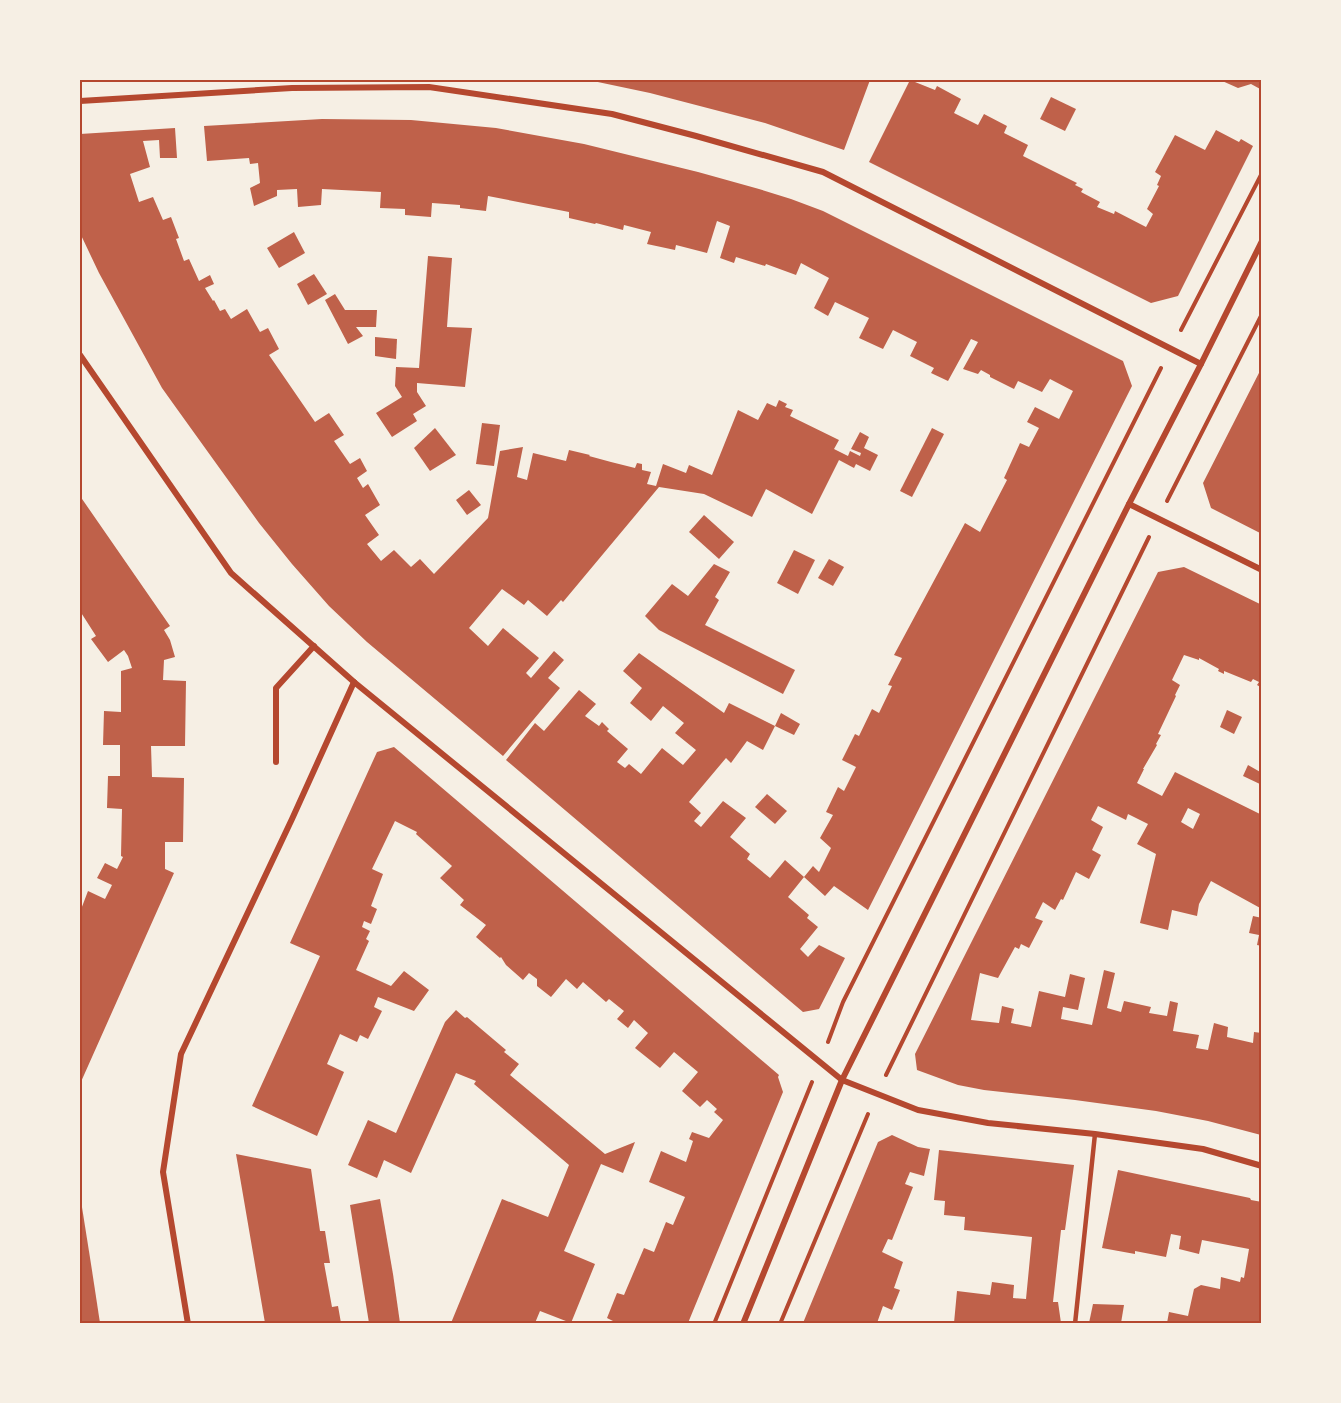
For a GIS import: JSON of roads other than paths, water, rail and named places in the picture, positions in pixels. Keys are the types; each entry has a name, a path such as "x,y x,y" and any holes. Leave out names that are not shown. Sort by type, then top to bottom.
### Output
{"street":[{"path":"80,101 292,88 429,87 612,114 823,172 1201,364"},
{"path":"743,1323 842,1080 1262,241"},
{"path":"80,355 231,573 354,682 842,1080 918,1110 988,1123 1095,1134 1203,1149 1262,1166"},
{"path":"1129,504 1262,570"},
{"path":"276,762 276,688 314,646"},
{"path":"188,1323 164,1172 182,1054 354,682"}],"lane":[{"path":"1075,1323 1095,1134"}]}
